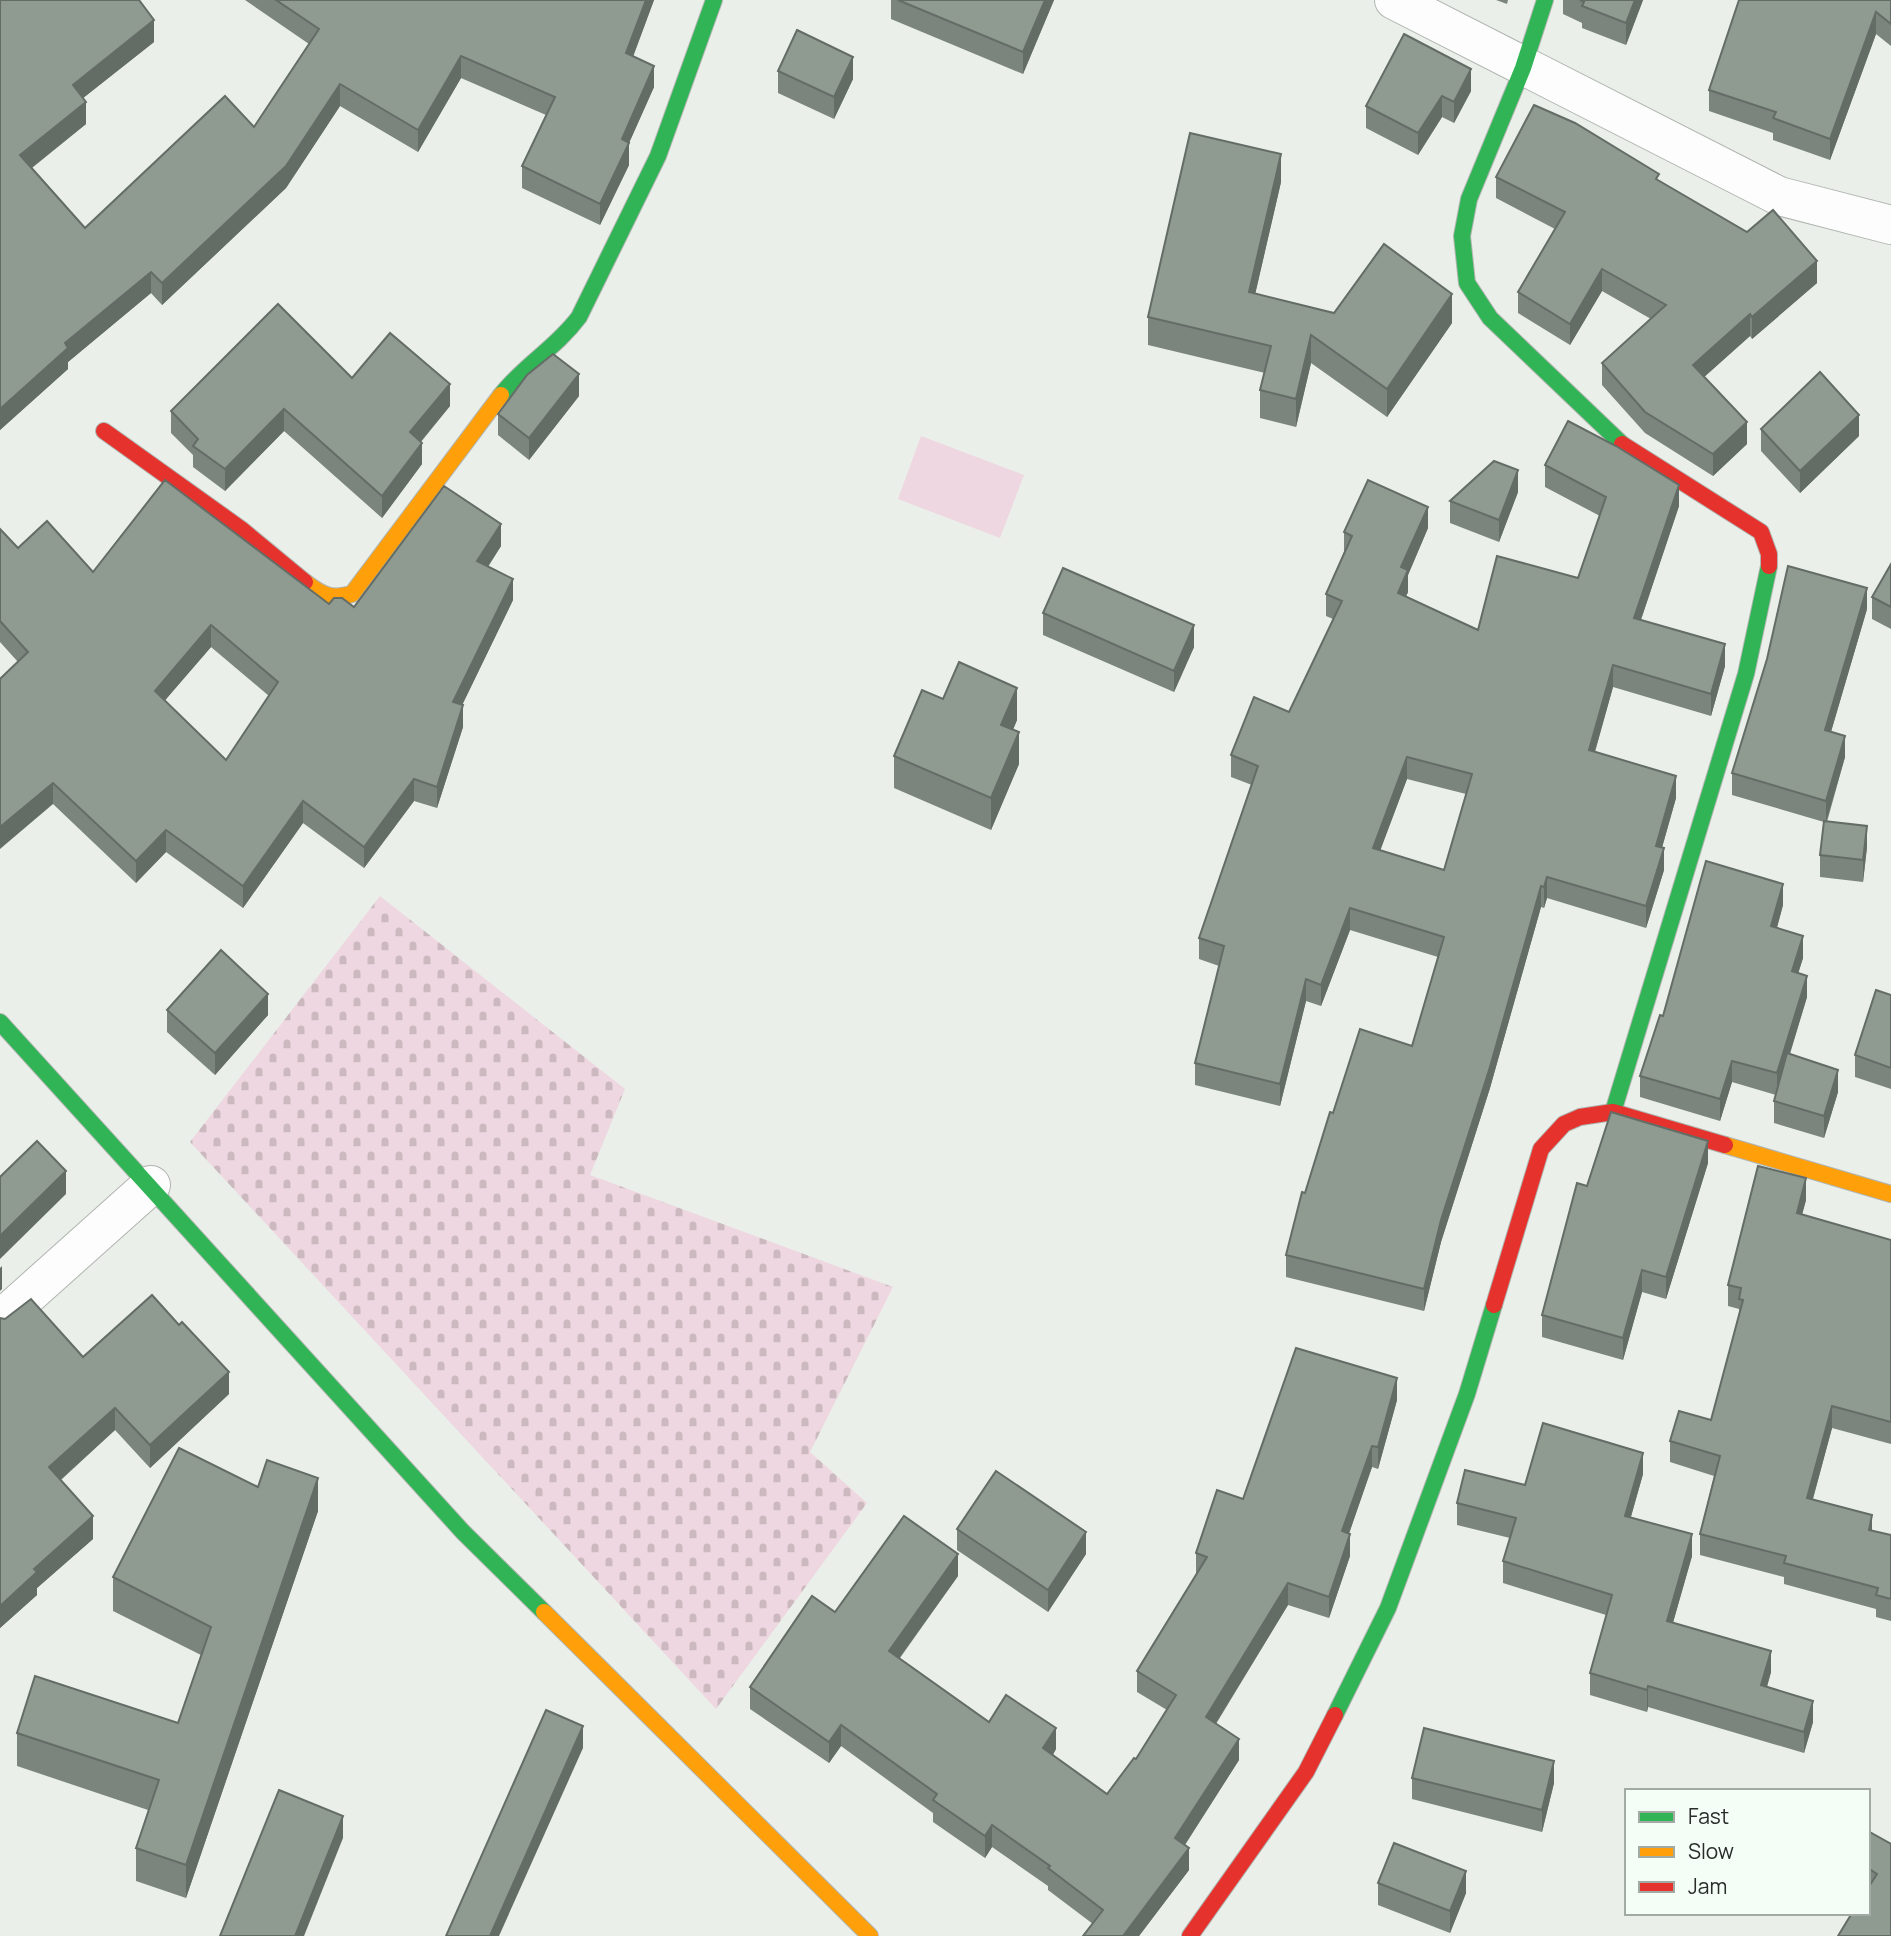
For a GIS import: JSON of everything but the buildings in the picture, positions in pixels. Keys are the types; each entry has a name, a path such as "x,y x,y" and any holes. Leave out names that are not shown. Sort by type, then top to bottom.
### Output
{"street":[{"path":"104,431 241,529 319,593 334,599 352,594 511,382 563,339 579,317 658,156 714,0"},
{"path":"1394,0 1522,68 1779,196 1891,225"},
{"path":"1545,0 1522,68 1469,200 1462,236 1466,283 1490,318 1625,447 1761,532 1769,554 1768,578 1746,674 1613,1112"},
{"path":"0,1021 463,1532 870,1936"},
{"path":"1190,1936 1306,1772 1388,1608 1467,1394 1541,1149 1557,1128 1578,1115 1613,1112 1891,1194"},
{"path":"0,1320 151,1185"}],"green space":[{"path":"921,436 1024,475 1000,538 898,499"},
{"path":"380,896 625,1089 590,1175 893,1287 810,1452 867,1503 716,1709 190,1142"}],"traffic: fast":[{"path":"501,395 579,317 658,156 714,0"},
{"path":"1545,0 1523,68 1469,199 1462,236 1467,283 1490,318 1622,444"},
{"path":"1613,1112 1746,674 1769,566"},
{"path":"0,1022 463,1532 544,1612"},
{"path":"1335,1715 1388,1608 1467,1394 1494,1305"}],"traffic: slow":[{"path":"305,582 327,595 352,594 501,395"},
{"path":"1725,1145 1891,1194"},
{"path":"544,1612 870,1936"}],"traffic: jam":[{"path":"104,431 241,529 305,582"},
{"path":"1622,444 1761,532 1769,554 1769,566"},
{"path":"1494,1305 1541,1149 1564,1124 1580,1117 1613,1112 1725,1145"},
{"path":"1190,1936 1306,1772 1335,1715"}]}
